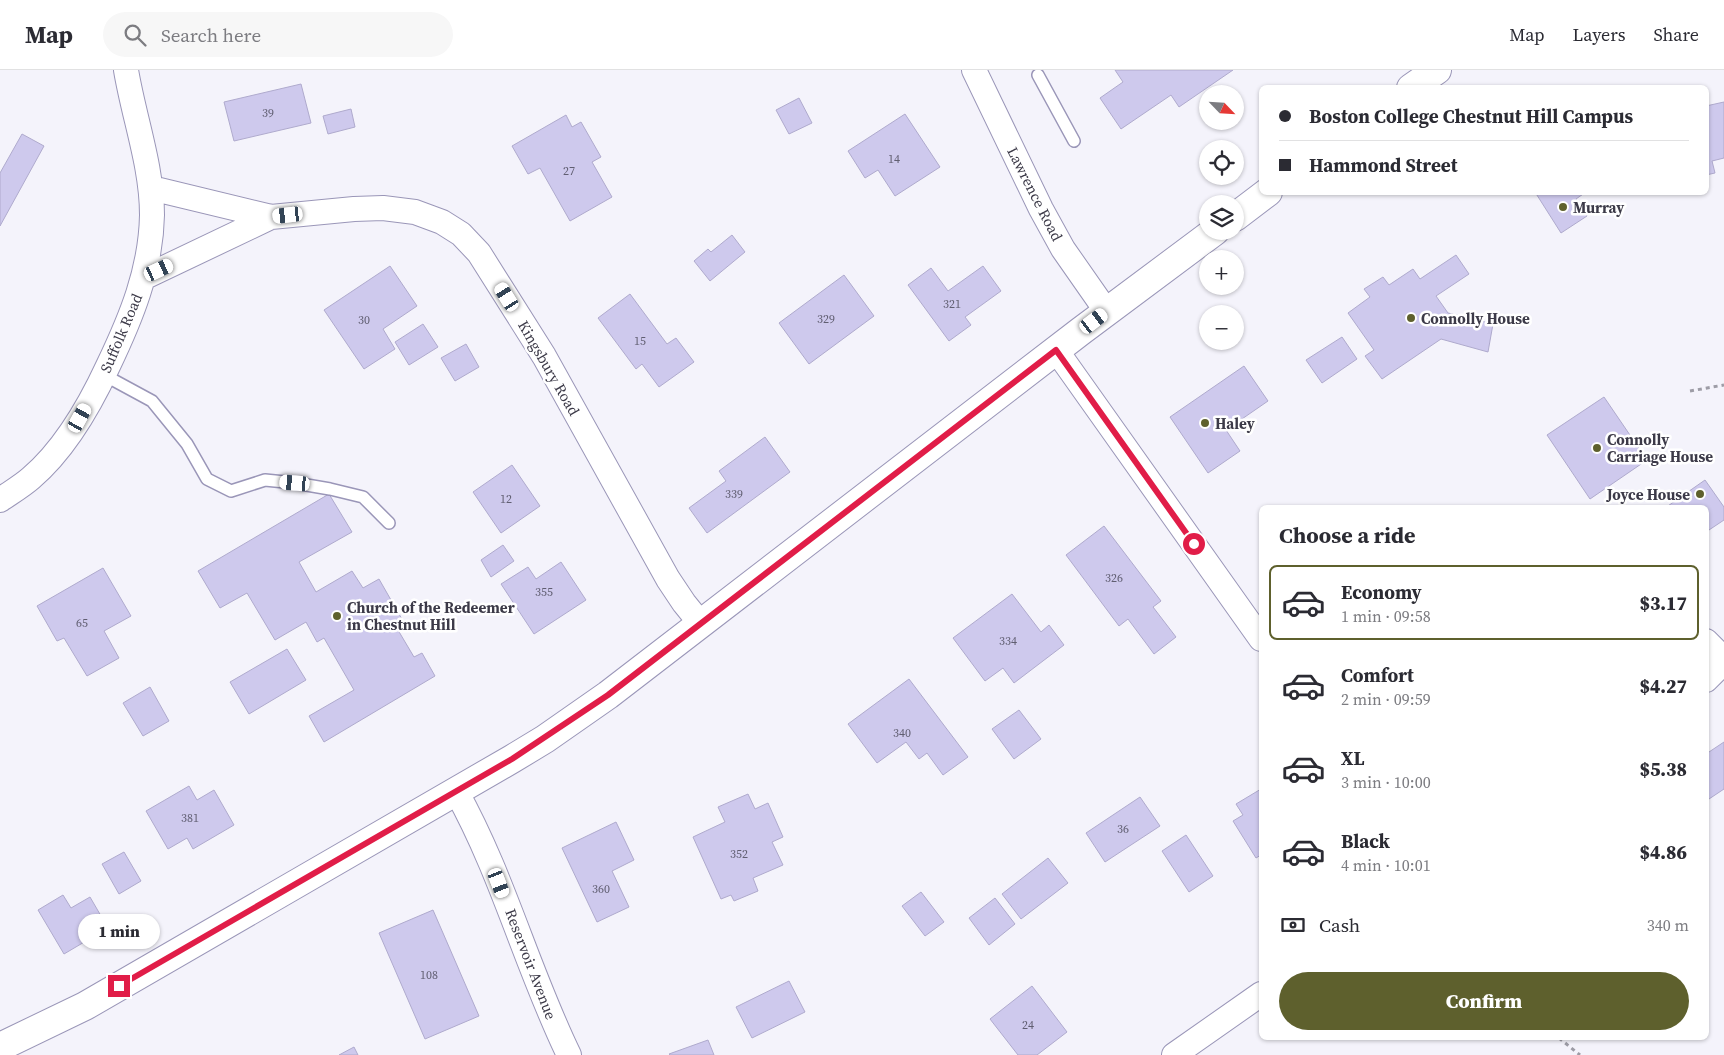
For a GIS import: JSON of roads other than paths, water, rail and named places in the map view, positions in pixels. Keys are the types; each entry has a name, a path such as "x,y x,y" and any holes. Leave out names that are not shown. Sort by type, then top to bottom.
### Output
{"street":[{"name":"Suffolk Road","path":"0,500 31,478 65,441 80,418 104,375 134,308 143,278 149,248 152,216 151,188 126,70"},
{"name":"Lawrence Road","path":"974,70 1050,225 1072,262 1107,312"},
{"path":"1415,85 1437,70"},
{"name":"Kingsbury Road","path":"151,188 271,217 354,209 383,208 415,212 442,222 461,234 479,253 544,356 668,580 701,624"},
{"path":"1244,210 1264,195"},
{"name":"Kingsbury Road","path":"143,278 271,217"},
{"path":"0,1047 85,1006 545,739 608,695 1056,350 1203,240"},
{"path":"1056,350 1259,636"},
{"path":"1709,644 1724,661 1709,677"},
{"name":"Reservoir Avenue","path":"456,792 492,864 548,1012 569,1055"},
{"path":"1174,1055 1259,995"}],"lane":[{"path":"1038,75 1074,141"},
{"path":"104,375 152,402 188,444 208,479 231,491 265,480 295,483 354,495 363,497 388,523"}],"place":[{"name":"Murray","path":"1563,207"},
{"name":"Connolly House","path":"1411,318"},
{"name":"Haley","path":"1205,423"},
{"name":"Connolly Carriage House","path":"1597,448"},
{"name":"Joyce House","path":"1700,494"},
{"name":"Church of the Redeemer in Chestnut Hill","path":"337,616"}]}
